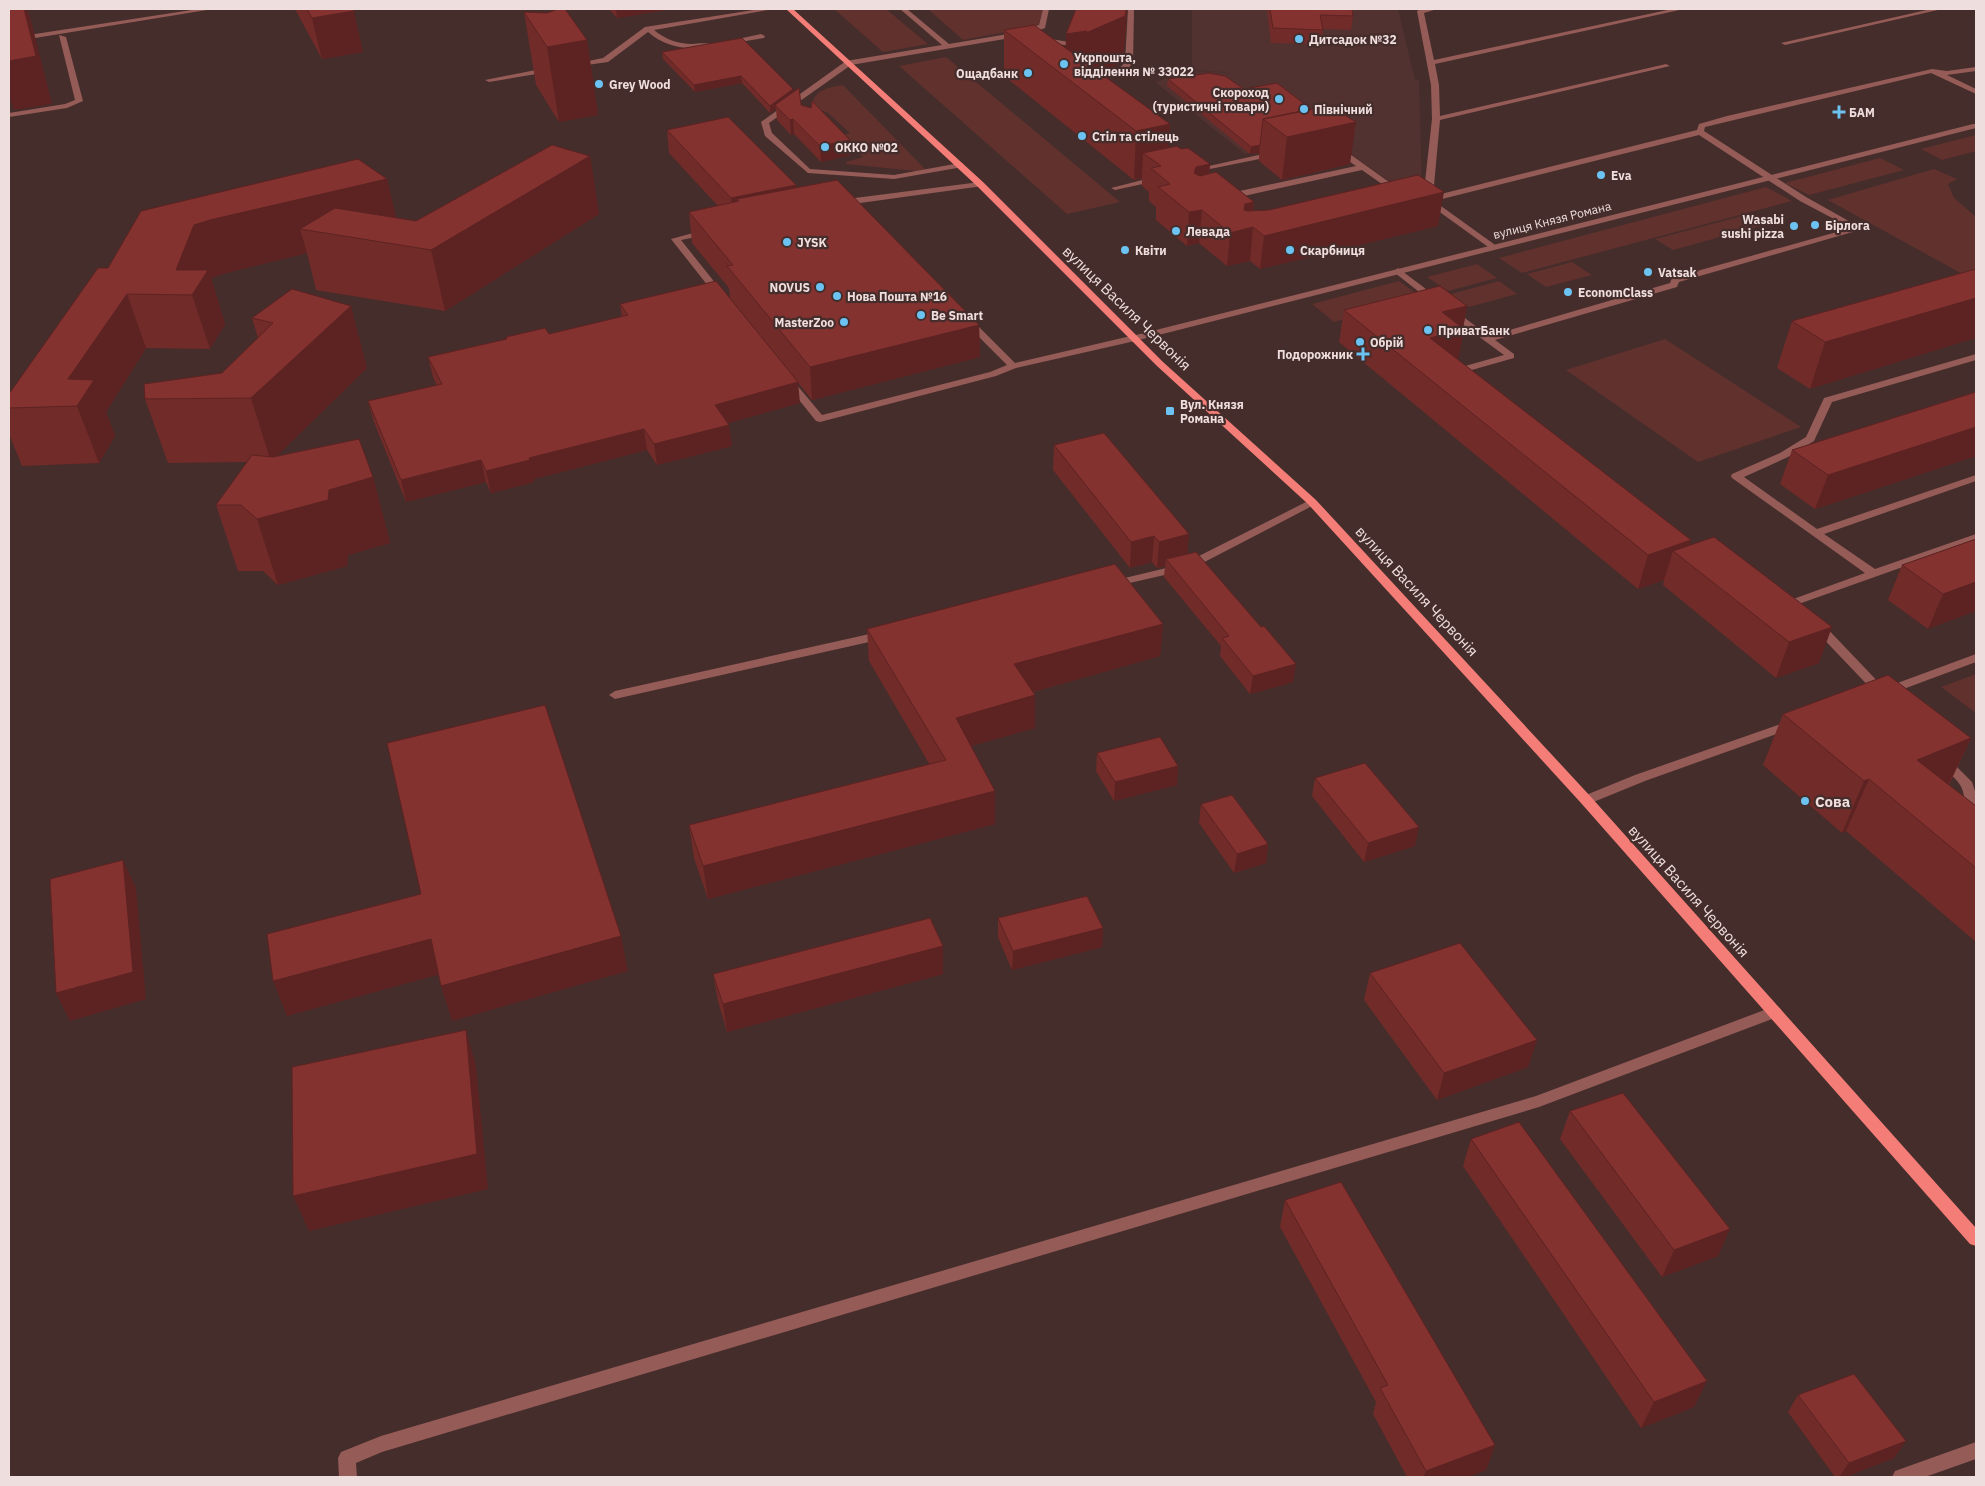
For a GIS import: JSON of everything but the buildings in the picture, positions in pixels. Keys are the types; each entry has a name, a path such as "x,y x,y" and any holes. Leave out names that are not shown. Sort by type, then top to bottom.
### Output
{"main road":[{"name":"вулиця Василя Червонія","path":"789,9 980,184 1160,364 1312,502 1586,800 1976,1239"}],"street":[{"path":"35,36 210,9"},
{"path":"566,67 605,60 648,29 771,9"},
{"path":"903,9 947,46"},
{"path":"960,165 894,177 808,171 765,122 806,98 849,63 1020,34 1042,26 1046,9"},
{"path":"1081,85 1122,71 1129,62 1127,48 1132,9"},
{"path":"1419,199 1436,119 1435,85 1420,10 1434,9"},
{"path":"1431,63 1681,9"},
{"path":"1785,43 1939,9"},
{"path":"648,29 656,36 672,44 697,47 761,36"},
{"path":"1020,34 1087,47"},
{"path":"9,115 67,106 78,101 62,37"},
{"path":"1436,119 1666,66"},
{"path":"489,80 557,68"},
{"path":"1700,132 1702,126 1730,118 1932,71 1947,73 1976,69"},
{"path":"1932,71 1976,92"},
{"name":"вулиця Князя Романа","path":"784,374 820,419 993,374 1013,366 1134,338 1976,126"},
{"path":"1419,199 1700,132 1803,199 1859,230 1675,280 1674,285 1488,340"},
{"path":"1328,142 1402,194 1419,199 1494,247"},
{"path":"1190,171 1282,152"},
{"path":"1224,206 1216,200 1363,167"},
{"path":"1115,188 1171,175"},
{"path":"894,177 934,191"},
{"path":"861,215 842,203 980,184"},
{"path":"713,231 675,239 723,299"},
{"path":"1398,272 1510,356 1451,373 1458,378"},
{"path":"963,316 1013,366"},
{"path":"1874,574 1736,476 1784,456 1810,438 1828,400 1976,357"},
{"path":"1816,533 1976,478"},
{"path":"1102,586 1186,567 1312,502"},
{"path":"1976,537 1874,574 1786,601 1822,629 1880,696 1976,658"},
{"path":"615,695 897,632"},
{"path":"1586,800 1640,778 1800,721"},
{"path":"1932,749 1966,782 1972,798 1968,808 1969,817 1971,826 1976,830"},
{"path":"348,1477 348,1458 381,1444 1539,1101 1775,1012"},
{"path":"1901,1477 1976,1451"}],"shaded area":[{"path":"834,9 886,9 928,44 883,52"},
{"path":"928,9 1043,9 1038,26 963,40"},
{"path":"1192,9 1398,9 1415,80 1419,80 1422,195 1412,197 1326,137 1245,154 1155,82 1192,71 1239,73 1192,70"},
{"path":"946,57 1120,202 1067,214 899,66"},
{"path":"843,85 925,169 916,171 846,164 846,162 863,157 840,136 850,133 828,113 818,109 813,101 821,91"},
{"path":"1976,135 1976,151 1942,160 1921,149"},
{"path":"1880,158 1904,170 1809,195 1785,183"},
{"path":"1934,169 1957,179 1948,184 1954,198 1976,217 1976,273 1966,276 1828,200"},
{"path":"1766,187 1792,201 1522,273 1499,258"},
{"path":"1746,215 1764,225 1673,250 1655,239"},
{"path":"1572,262 1592,275 1546,287 1527,274"},
{"path":"1477,264 1497,278 1448,291 1427,277"},
{"path":"1399,281 1422,298 1334,322 1312,304"},
{"path":"1499,281 1517,294 1469,307 1451,294"},
{"path":"1665,339 1801,427 1698,462 1566,370"},
{"path":"1976,674 1976,713 1941,687"}],"place":[{"name":"Дитсадок №32","path":"1299,39"},
{"name":"Укрпошта, відділення № 33022","path":"1064,64"},
{"name":"Ощадбанк","path":"1028,73"},
{"name":"Grey Wood","path":"599,84"},
{"name":"Скороход (туристичні товари)","path":"1279,99"},
{"name":"Північний","path":"1304,109"},
{"name":"БАМ","path":"1839,112"},
{"name":"Стіл та стілець","path":"1082,136"},
{"name":"ОККО №02","path":"825,147"},
{"name":"Eva","path":"1601,175"},
{"name":"Бірлога","path":"1815,225"},
{"name":"Wasabi sushi pizza","path":"1794,226"},
{"name":"Левада","path":"1176,231"},
{"name":"JYSK","path":"787,242"},
{"name":"Квiти","path":"1125,250"},
{"name":"Скарбниця","path":"1290,250"},
{"name":"Vatsak","path":"1648,272"},
{"name":"NOVUS","path":"820,287"},
{"name":"EconomClass","path":"1568,292"},
{"name":"Нова Пошта №16","path":"837,296"},
{"name":"Be Smart","path":"921,315"},
{"name":"MasterZoo","path":"844,322"},
{"name":"ПриватБанк","path":"1428,330"},
{"name":"Обрій","path":"1360,342"},
{"name":"Подорожник","path":"1363,354"},
{"name":"Вул. Князя Романа","path":"1170,411"},
{"name":"Сова","path":"1805,801"}]}
